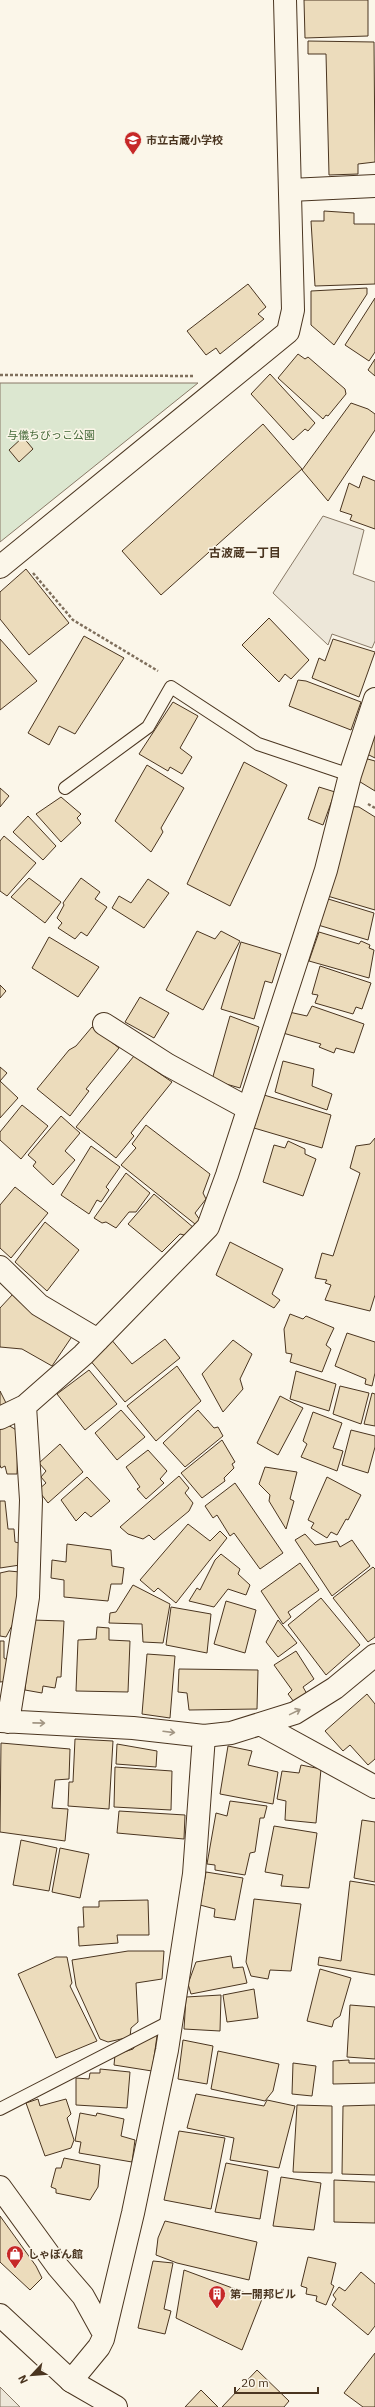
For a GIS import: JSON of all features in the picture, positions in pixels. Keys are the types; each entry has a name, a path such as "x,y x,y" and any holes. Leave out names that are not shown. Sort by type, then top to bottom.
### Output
{"main road":[{"path":"0,567 288,332 293,310 285,0"},
{"path":"290,190 375,186"},
{"path":"0,1418 25,1406 98,1340 208,1227 227,1175 247,1108 326,870 350,774 375,699"},
{"path":"104,1024 168,1065 247,1108"},
{"path":"0,1266 39,1305 98,1340"},
{"path":"25,1406 31,1500 28,1596 4,1722 133,1728 204,1736 232,1733 295,1714 335,1688 375,1655"},
{"path":"260,1724 375,1787"},
{"path":"71,2381 100,2347 133,2213 171,2021 194,1874 204,1736"},
{"path":"0,2187 58,2267 83,2296 104,2334"},
{"path":"3,2322 71,2381 116,2407"},
{"path":"71,2381 85,2407"}],"lane":[{"path":"65,788 148,727 171,687 258,744 350,774"},
{"path":"0,2109 171,2021"}],"path":[{"path":"0,375 195,376"},
{"path":"31,570 73,620 158,671 171,687"}],"green space":[{"name":"与儀ちびっこ公園","path":"0,383 198,383 0,542"}],"shaded area":[{"path":"323,516 364,530 353,574 375,582 375,641 372,648 332,634 328,645 273,593"},
{"path":"0,2387 20,2407 0,2407"}],"building":[{"path":"304,0 368,0 368,36 305,38"},
{"path":"308,41 374,42 375,162 358,164 358,174 329,175 326,54 308,54"},
{"path":"324,211 354,213 354,224 375,224 375,284 315,286 311,221 324,221"},
{"path":"248,284 266,307 258,314 264,319 220,354 216,348 206,355 187,331"},
{"path":"367,288 367,294 334,345 311,325 311,291"},
{"path":"375,298 375,352 369,361 345,345"},
{"path":"298,354 305,359 308,357 345,389 346,394 328,416 326,415 323,419 278,378"},
{"path":"375,359 375,376 368,370"},
{"path":"270,374 315,423 308,431 305,429 293,440 251,394"},
{"path":"351,403 368,409 375,414 375,430 328,501 302,470"},
{"path":"263,424 302,469 161,595 122,551"},
{"path":"23,437 33,449 19,462 9,450"},
{"path":"363,476 375,481 375,529 350,520 352,515 340,511 349,483 359,488"},
{"path":"26,569 69,623 29,655 0,619 0,592"},
{"path":"269,618 309,660 291,679 285,674 279,682 242,645"},
{"path":"84,636 124,658 75,734 59,726 49,745 28,733"},
{"path":"0,639 37,681 0,710"},
{"path":"333,639 375,652 359,697 312,678 319,658 325,661"},
{"path":"298,680 306,681 361,702 351,730 289,706"},
{"path":"173,702 198,716 180,748 192,757 182,774 170,767 168,771 139,754"},
{"path":"375,726 375,758 365,753"},
{"path":"364,758 375,761 375,791 357,780"},
{"path":"244,762 287,785 230,906 187,884"},
{"path":"147,765 184,788 161,828 163,832 151,852 115,821"},
{"path":"319,787 335,792 323,825 308,819"},
{"path":"0,788 9,796 0,807"},
{"path":"61,797 81,814 77,818 81,823 61,842 36,814"},
{"path":"347,806 359,807 375,817 375,910 324,895"},
{"path":"28,816 56,846 43,860 13,832"},
{"path":"4,836 36,863 7,896 0,891 0,841"},
{"path":"29,878 61,902 45,923 11,897"},
{"path":"81,878 100,892 95,899 107,907 87,936 81,932 75,939 58,928 62,923 57,918 64,905 63,903"},
{"path":"148,879 169,893 144,928 112,908 119,896 131,903"},
{"path":"325,898 374,913 368,940 318,925"},
{"path":"197,931 215,939 221,931 240,941 203,1010 166,990"},
{"path":"319,932 359,944 361,941 370,945 369,948 374,950 369,978 309,961"},
{"path":"49,937 99,967 78,997 32,968"},
{"path":"241,942 281,954 272,983 265,981 254,1019 221,1009"},
{"path":"320,966 371,983 362,1009 356,1007 353,1014 315,1003 318,995 312,994"},
{"path":"0,985 6,991 0,998"},
{"path":"140,997 169,1013 154,1038 125,1022"},
{"path":"312,1006 364,1024 354,1053 336,1048 334,1053 319,1047 321,1044 283,1033 289,1012 307,1016"},
{"path":"230,1016 259,1027 240,1088 212,1080"},
{"path":"92,1027 119,1048 86,1089 89,1091 70,1116 37,1089 69,1050 76,1046"},
{"path":"134,1056 172,1082 131,1133 134,1136 116,1158 76,1127"},
{"path":"283,1061 314,1069 312,1086 332,1094 327,1110 275,1092"},
{"path":"0,1067 7,1073 0,1081"},
{"path":"0,1081 18,1098 0,1118"},
{"path":"264,1095 331,1115 322,1148 254,1128"},
{"path":"22,1105 48,1126 21,1159 0,1140 0,1132"},
{"path":"61,1116 80,1133 65,1151 75,1160 53,1185 33,1166 36,1162 28,1155"},
{"path":"146,1125 210,1174 203,1193 206,1199 195,1213 200,1220 195,1224 121,1165 136,1148 132,1144"},
{"path":"375,1138 375,1295 370,1311 325,1300 331,1285 325,1283 327,1280 315,1278 322,1253 333,1256 360,1173 350,1168 356,1146 370,1144"},
{"path":"288,1141 305,1149 305,1154 316,1159 303,1196 263,1182 274,1145 285,1148"},
{"path":"91,1146 120,1167 106,1187 109,1190 101,1202 97,1200 89,1214 61,1195"},
{"path":"126,1173 150,1193 136,1212 129,1212 116,1228 106,1222 102,1223 94,1218"},
{"path":"15,1187 48,1213 11,1258 0,1248 0,1205"},
{"path":"154,1194 194,1228 188,1236 180,1234 162,1252 128,1224"},
{"path":"45,1222 79,1250 47,1291 15,1262"},
{"path":"230,1242 283,1269 272,1294 280,1300 274,1308 216,1275"},
{"path":"13,1294 73,1335 52,1366 22,1349 0,1347 0,1308"},
{"path":"290,1314 303,1319 306,1316 334,1328 326,1345 331,1349 322,1372 290,1362 292,1354 286,1353 284,1329"},
{"path":"347,1333 375,1342 375,1373 372,1386 365,1384 366,1379 335,1366"},
{"path":"110,1338 132,1364 165,1339 180,1358 125,1402 89,1359"},
{"path":"233,1340 252,1354 240,1379 243,1389 223,1412 202,1374"},
{"path":"177,1366 201,1401 156,1441 127,1406"},
{"path":"89,1370 117,1404 85,1430 57,1394"},
{"path":"296,1371 336,1384 329,1411 290,1399"},
{"path":"340,1386 369,1393 361,1424 333,1414"},
{"path":"0,1391 6,1403 0,1406"},
{"path":"372,1393 375,1394 375,1426 364,1424"},
{"path":"280,1396 303,1408 278,1455 257,1443"},
{"path":"121,1410 145,1437 117,1460 95,1433"},
{"path":"198,1410 214,1428 218,1427 223,1436 185,1467 163,1443"},
{"path":"313,1412 342,1423 333,1448 343,1451 337,1471 301,1457 307,1444 303,1441"},
{"path":"8,1425 18,1431 17,1474 7,1474 5,1466 1,1468 0,1465 0,1429"},
{"path":"351,1430 375,1436 375,1447 368,1473 342,1465"},
{"path":"222,1440 235,1462 232,1464 234,1468 224,1478 225,1481 202,1498 181,1473"},
{"path":"60,1444 83,1472 48,1503 38,1490 46,1483 41,1477 46,1471 39,1463"},
{"path":"148,1450 167,1471 160,1479 164,1483 146,1499 137,1489 140,1487 126,1467"},
{"path":"265,1467 297,1472 290,1499 294,1501 286,1529 269,1501 270,1495 259,1484"},
{"path":"179,1476 189,1488 185,1493 193,1503 189,1511 154,1540 149,1535 143,1539 128,1534 120,1527"},
{"path":"87,1477 110,1501 91,1517 85,1512 76,1521 61,1500"},
{"path":"327,1477 361,1495 348,1520 346,1519 337,1535 331,1532 327,1538 311,1528 314,1523 308,1520"},
{"path":"235,1483 283,1553 260,1569 234,1533 230,1536 217,1515 213,1518 205,1506"},
{"path":"0,1501 5,1501 8,1529 14,1529 15,1542 19,1543 20,1565 0,1568"},
{"path":"188,1524 210,1541 220,1531 227,1538 176,1603 158,1588 154,1592 140,1580"},
{"path":"305,1534 315,1545 337,1541 340,1547 352,1540 370,1566 332,1596 295,1540"},
{"path":"67,1544 111,1550 112,1566 124,1568 122,1584 111,1584 108,1601 64,1597 64,1580 51,1578 52,1560 66,1562"},
{"path":"221,1554 240,1569 238,1574 250,1585 246,1595 228,1589 214,1607 189,1601 197,1588 200,1590 215,1560"},
{"path":"300,1563 319,1590 288,1612 291,1617 283,1624 261,1591"},
{"path":"373,1567 375,1569 375,1637 368,1642 333,1598"},
{"path":"9,1571 20,1572 15,1620 6,1637 0,1636 0,1573"},
{"path":"133,1585 170,1604 163,1643 143,1642 142,1624 109,1623 110,1613 116,1612"},
{"path":"321,1598 360,1645 326,1675 288,1625"},
{"path":"226,1601 256,1610 245,1653 214,1644"},
{"path":"171,1607 211,1614 207,1653 166,1645"},
{"path":"32,1620 64,1621 61,1677 57,1677 55,1688 43,1686 42,1693 25,1690"},
{"path":"278,1620 297,1643 278,1657 266,1642"},
{"path":"97,1627 109,1628 109,1640 130,1641 128,1692 76,1691 78,1640 96,1639"},
{"path":"0,1641 4,1641 4,1658 13,1663 10,1681 0,1682"},
{"path":"296,1651 314,1679 303,1687 307,1694 294,1702 288,1694 292,1690 274,1665"},
{"path":"147,1654 175,1656 170,1718 142,1714"},
{"path":"179,1669 258,1670 257,1709 189,1710 187,1693 178,1692"},
{"path":"367,1694 375,1704 375,1759 368,1765 350,1745 343,1751 325,1731"},
{"path":"75,1739 113,1741 109,1809 68,1806 69,1782 73,1782"},
{"path":"1,1743 70,1749 69,1779 55,1780 52,1808 68,1809 65,1841 0,1832"},
{"path":"117,1744 157,1751 156,1767 116,1764"},
{"path":"228,1746 252,1751 248,1765 278,1772 273,1804 220,1794"},
{"path":"301,1765 321,1769 316,1823 285,1820 286,1801 277,1799 282,1771 299,1773"},
{"path":"115,1767 172,1771 171,1810 114,1807"},
{"path":"230,1801 267,1806 264,1818 260,1818 255,1852 250,1853 245,1875 215,1870 215,1865 207,1864 216,1813 227,1816"},
{"path":"119,1811 185,1815 184,1839 117,1833"},
{"path":"362,1820 375,1822 375,1882 354,1878"},
{"path":"274,1826 317,1833 309,1888 281,1886 283,1875 265,1872"},
{"path":"21,1840 57,1848 49,1891 13,1885"},
{"path":"60,1848 89,1854 80,1898 52,1892"},
{"path":"206,1872 243,1878 235,1920 214,1917 215,1909 200,1905"},
{"path":"350,1881 375,1885 375,1975 318,1965 319,1957 341,1961"},
{"path":"254,1899 301,1904 291,1971 270,1970 268,1979 251,1976 246,1962"},
{"path":"148,1900 149,1935 117,1935 118,1943 79,1946 78,1927 84,1927 83,1907 99,1907 99,1901"},
{"path":"128,1951 164,1951 162,1979 136,1983 138,2022 131,2028 130,2037 108,2042 100,2039 76,1986 72,1960"},
{"path":"231,1956 233,1968 243,1967 247,1983 191,1994 188,1984 196,1962"},
{"path":"56,1957 67,1957 72,1983 70,1986 97,2041 56,2058 18,1974"},
{"path":"320,1969 351,1978 340,2016 334,2020 332,2027 307,2021"},
{"path":"254,1989 258,2018 227,2022 223,1995"},
{"path":"221,1995 220,2031 184,2029 186,1997"},
{"path":"350,2005 375,2007 375,2059 347,2057"},
{"path":"154,2033 157,2036 152,2071 114,2065 115,2055 133,2049 137,2043"},
{"path":"183,2040 213,2046 207,2084 178,2079"},
{"path":"218,2051 279,2064 273,2091 265,2101 211,2089"},
{"path":"349,2060 349,2063 375,2063 375,2083 333,2084 333,2061"},
{"path":"293,2063 316,2066 312,2096 292,2094"},
{"path":"100,2069 130,2072 127,2108 76,2105 76,2078 89,2079 90,2073 100,2073"},
{"path":"196,2094 264,2106 267,2100 295,2106 279,2168 230,2160 234,2138 187,2128"},
{"path":"38,2099 40,2106 66,2099 71,2114 67,2118 74,2140 71,2148 45,2156 26,2103"},
{"path":"297,2105 332,2106 332,2173 293,2172"},
{"path":"375,2105 375,2175 342,2174 343,2106"},
{"path":"80,2113 96,2116 97,2113 124,2119 121,2136 135,2140 132,2162 79,2153 81,2142 75,2141"},
{"path":"179,2131 225,2138 211,2209 164,2200"},
{"path":"64,2158 100,2165 98,2187 90,2200 56,2193 56,2189 51,2187 56,2168 61,2168"},
{"path":"226,2163 268,2171 260,2219 215,2212"},
{"path":"281,2177 321,2183 314,2230 273,2226"},
{"path":"334,2180 375,2182 375,2223 334,2222"},
{"path":"0,2216 36,2266 42,2278 30,2290 0,2262"},
{"path":"165,2221 257,2242 249,2280 177,2263 156,2255 158,2238"},
{"path":"308,2257 336,2263 331,2284 334,2286 326,2305 316,2301 317,2296 306,2294 307,2288 301,2286"},
{"path":"153,2261 173,2263 164,2309 171,2311 165,2334 138,2328"},
{"name":"第一開邦ビル","path":"184,2270 262,2299 242,2350 176,2318"},
{"path":"361,2272 375,2284 375,2326 368,2335 332,2305 336,2299 333,2295 339,2287 345,2291"},
{"path":"375,2353 375,2407 363,2407 344,2393"},
{"path":"257,2370 289,2401 284,2407 222,2407"},
{"path":"201,2390 218,2407 185,2407"}],"place":[{"name":"市立古蔵小学校","path":"133,155"},
{"name":"しゃぼん館","path":"15,2269"},
{"name":"第一開邦ビル","path":"217,2309"}],"district":[{"name":"古波蔵一丁目","path":"245,553"}]}
